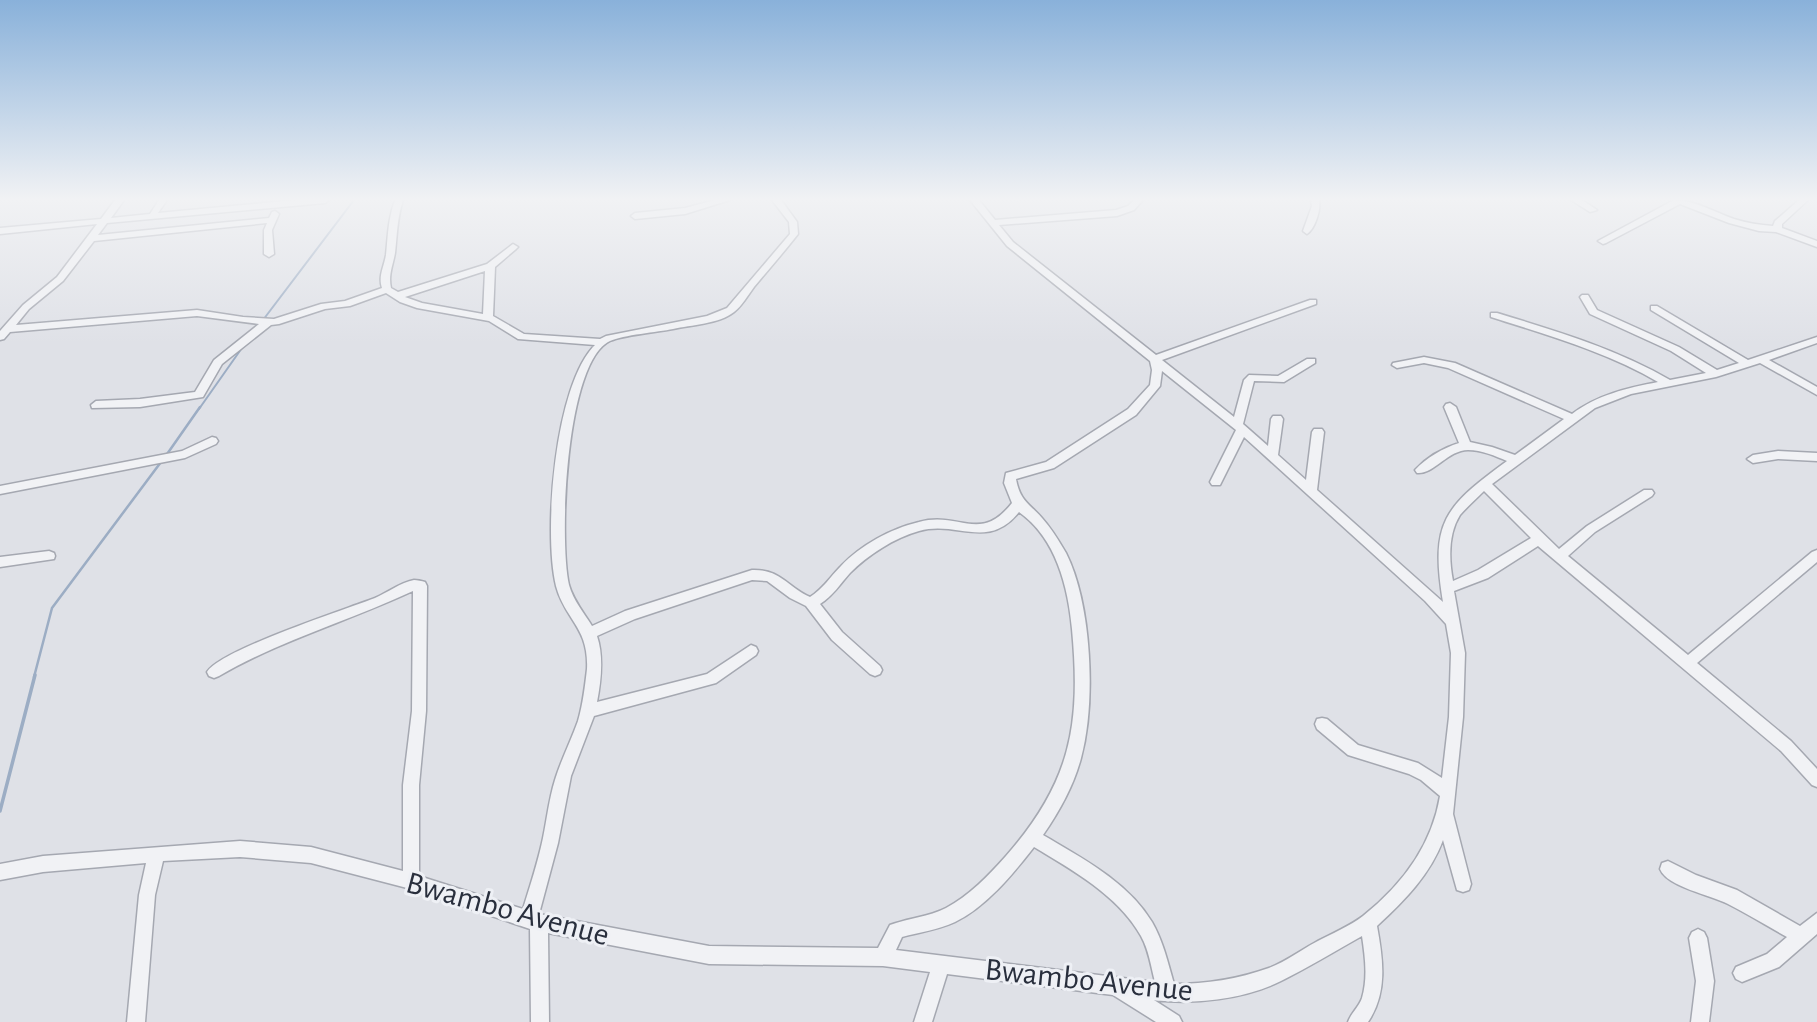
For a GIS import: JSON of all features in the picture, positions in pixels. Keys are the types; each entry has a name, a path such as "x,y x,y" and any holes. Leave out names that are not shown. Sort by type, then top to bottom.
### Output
{"street":[{"path":"3,333 26,307 60,279 85,248"},
{"path":"269,248 269,254"},
{"path":"391,248 383,277 387,289 397,296 427,308 488,318 522,337 601,342 710,318 730,310 782,248"},
{"path":"397,296 490,266 512,248"},
{"path":"1015,248 1240,428 1430,597 1453,622"},
{"path":"488,318 490,266"},
{"path":"3,333 197,313 267,323 288,320 324,306 347,304 387,289"},
{"path":"1585,297 1593,312 1675,349 1716,374"},
{"path":"1154,359 1313,302"},
{"path":"1654,307 1817,392"},
{"path":"1493,315 1637,365 1670,384"},
{"path":"96,405 195,397 201,393 218,362 267,323"},
{"name":"Bwambo Avenue","path":"0,872 43,864 240,849 312,855 411,881 534,922 709,955 883,957 1167,993 1200,993 1258,981 1274,975 1368,923 1400,893 1433,846 1445,814 1458,676 1444,550 1447,529 1456,512 1484,484 1571,418 1605,398 1716,374 1817,340"},
{"path":"540,1022 534,922 560,789 588,711 594,663 591,633 571,604 563,586 557,513 568,413 578,379 601,342"},
{"path":"883,957 896,931 955,913 1006,868 1050,815 1070,775 1082,719 1079,625 1064,565 1049,537 1033,516 1018,504 1010,476 1060,459 1132,412 1155,386 1157,370 1154,359"},
{"path":"1397,365 1424,360 1451,365 1571,418"},
{"path":"1216,482 1240,428 1249,380 1253,377 1280,380 1311,361"},
{"path":"1450,407 1465,444"},
{"path":"1272,456 1277,419"},
{"path":"1311,492 1318,432"},
{"path":"0,490 174,456 190,452 212,441"},
{"path":"1421,470 1443,453 1465,444 1482,447 1517,460"},
{"path":"1753,459 1778,455 1817,457"},
{"path":"1484,484 1539,539 1786,746 1817,780"},
{"path":"1559,556 1591,529 1648,493"},
{"path":"811,602 821,598 846,569 894,536 932,524 978,530 994,529 1018,504"},
{"path":"1447,589 1483,574 1539,539"},
{"path":"1687,664 1817,555"},
{"path":"0,562 49,556"},
{"path":"591,633 629,615 759,574 774,576 796,597 811,602 837,636 875,670"},
{"path":"214,672 236,659 317,623 381,601 407,588 420,586 419,711 411,785 411,881"},
{"path":"588,711 711,679 751,651"},
{"path":"1322,724 1353,750 1413,768 1448,793"},
{"path":"1445,814 1463,884"},
{"path":"1032,837 1111,890 1132,910 1147,930 1167,993"},
{"path":"136,1022 147,895 156,854"},
{"path":"1668,869 1703,886 1731,895 1801,936"},
{"path":"1742,973 1773,961 1817,922"},
{"path":"1357,1022 1367,1007 1375,971 1368,923"},
{"path":"1698,938 1705,981 1700,1022"},
{"path":"923,1022 942,963"},
{"path":"1116,988 1173,1022"}],"waterway":[{"path":"263,320 318,248"},
{"path":"199,409 244,345"},
{"path":"165,457 200,407"},
{"path":"34,677 52,608 161,462"},
{"path":"0,811 35,675"}]}
